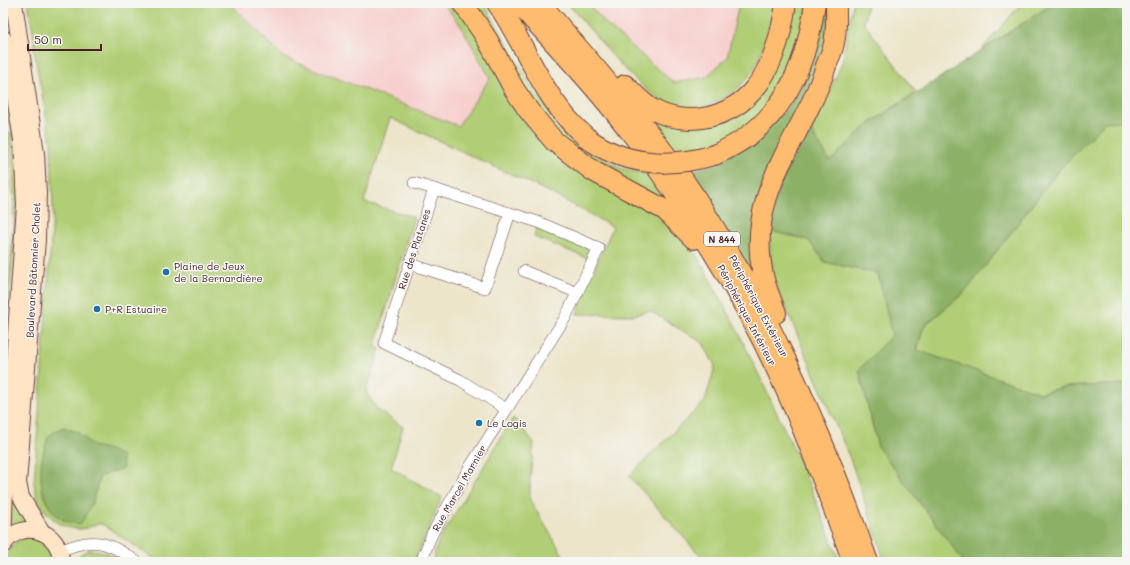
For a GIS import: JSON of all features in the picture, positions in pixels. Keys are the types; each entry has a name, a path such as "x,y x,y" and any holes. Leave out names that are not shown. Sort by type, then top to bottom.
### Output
{"highway":[{"path":"463,3 487,39 514,89 540,126 567,152 594,171 665,210 683,226 697,242 712,266 757,348 777,355 788,342 762,271 759,228 766,194 772,179 808,112 822,80 834,42 843,3"},
{"path":"497,3 554,103 569,122 603,149 620,156 650,162 674,163 714,155 726,150 757,129 779,105 788,91 804,59 815,3"},
{"name":"Périphérique Intérieur","path":"518,3 615,113 671,187 777,355 853,562"},
{"name":"Périphérique Extérieur","path":"540,3 622,98 680,175 740,270 777,355 831,461 868,562"},
{"path":"549,3 643,102 651,108 669,116 694,119 708,117 725,111 742,101 755,88 769,63 781,27 786,3"},
{"path":"834,42 836,3"}],"street":[{"name":"Boulevard Bâtonnier Cholet","path":"14,3 36,153 38,194 37,240 18,483 21,497 42,532 53,540 61,556"},
{"name":"Boulevard Bâtonnier Cholet","path":"3,38 13,85 22,140 25,205 7,400 3,542"},
{"path":"410,264 485,288 510,213 414,183"},
{"name":"Rue des Platanes","path":"434,189 384,343 460,380 506,409"},
{"name":"Rue Marcel Marnier","path":"421,562 432,534 468,470 565,318 599,248 538,222 510,213"},
{"path":"524,271 578,293"},
{"path":"3,545 10,537 19,531 29,529 42,532"},
{"path":"61,556 70,546 94,541 114,548 137,562"}],"shaded area":[{"path":"230,3 443,3 461,26 490,78 458,126 283,57"},
{"path":"587,3 739,3 727,58 706,77 674,83 608,26"}],"green space":[{"name":"Plaine de Jeux de la Bernardière","path":"28,3 230,3 283,57 458,126 490,78 461,26 443,3 484,3 535,92 567,131 593,154 623,169 647,174 661,196 660,213 693,248 736,327 801,464 840,562 699,562 703,559 629,476 705,401 715,366 703,343 650,311 633,315 577,314 582,297 613,227 551,193 390,118 364,202 414,217 375,346 380,349 366,392 377,409 403,427 391,468 442,497 414,562 159,562 102,524 96,524 78,529 62,525 54,520 38,500 34,483 53,213 51,143 33,45 35,44"},
{"path":"567,3 587,3 608,26 674,83 706,77 727,58 739,3 775,3 760,57 745,81 735,91 711,105 688,109 660,100 647,90 611,54"},
{"path":"791,3 809,3 804,43 767,111 713,150 678,157 653,124 661,118 738,110"},
{"path":"824,3 831,3 828,41 776,163 757,273 751,273 690,171 720,163 785,111 800,90 813,59"},
{"path":"853,3 867,3 864,23 916,92 869,124 830,161 811,131 842,63"},
{"path":"1022,3 1054,3 980,51"},
{"path":"1054,3 1127,3 1127,120 1105,122 1058,171 966,291 924,326 917,350 1040,393 1064,387 1127,384 1127,562 964,562 878,447 859,370 892,335 878,274 825,262 808,240 770,231 773,208 782,178 811,131 830,161 869,124"},
{"path":"3,62 11,98 19,179 3,392 3,349 14,220 12,131 3,89"},
{"path":"1127,120 1127,384 1064,387 1040,393 917,351 924,326 966,291 1058,171 1105,122"},
{"path":"3,133 11,133 3,274"},
{"path":"537,226 584,246 590,252 587,258 534,237"},
{"path":"770,231 808,240 825,262 878,274 892,335 859,370 878,447 964,562 885,562 851,461 777,287 770,256"},
{"path":"513,418 521,425 534,443 530,478 530,500 567,562 432,562 439,540"},
{"path":"63,427 78,432 93,446 110,450 122,456 123,469 100,476 93,501 81,524 69,522 59,518 46,502 43,492 41,470 46,443 50,435"},
{"path":"11,471 31,523 10,529"},
{"path":"32,535 51,546 55,562 6,562 11,547 17,541"},
{"path":"88,550 107,553 124,562 72,562 79,555"}],"place":[{"name":"Plaine de Jeux de la Bernardière","path":"166,272"},
{"name":"P+R Estuaire","path":"97,309"},
{"name":"Le Logis","path":"479,423"}]}
